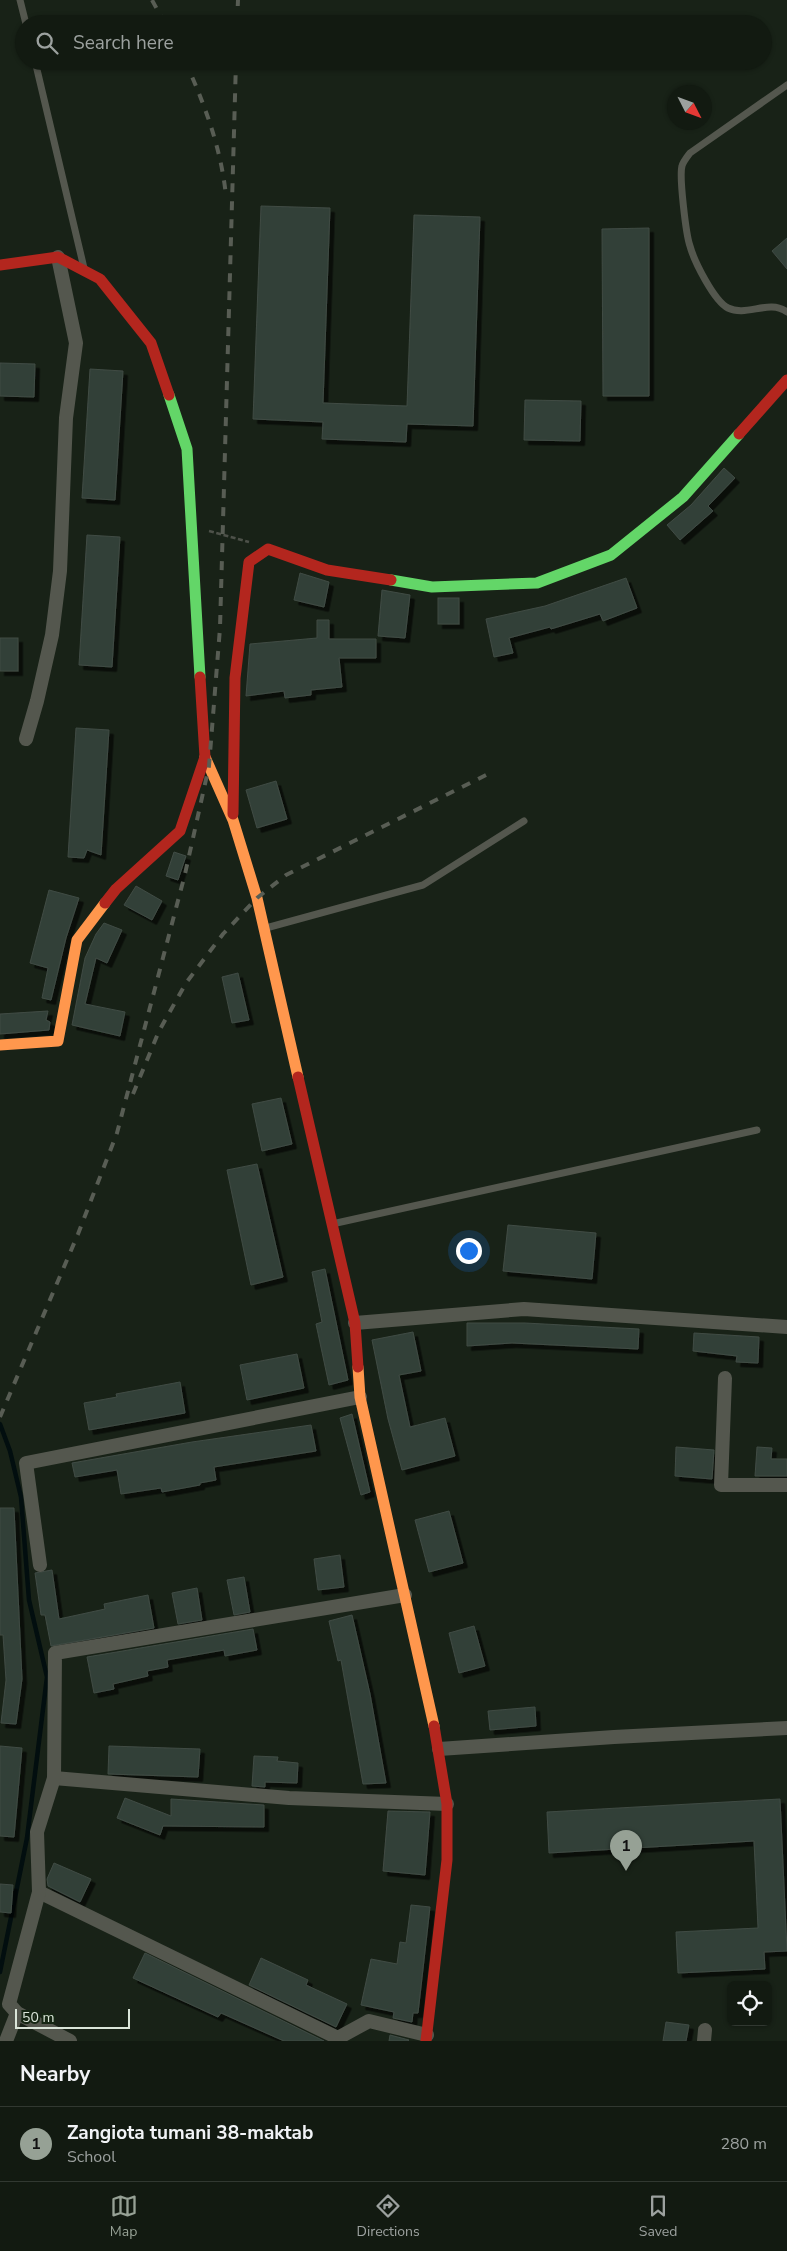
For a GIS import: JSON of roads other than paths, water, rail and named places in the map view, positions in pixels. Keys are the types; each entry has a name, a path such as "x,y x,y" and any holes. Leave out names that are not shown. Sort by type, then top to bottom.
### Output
{"street":[{"path":"26,739 52,635 64,508 66,418 76,343 58,257"},
{"path":"0,266 58,257 100,279 151,343 187,449 205,758 233,820 257,898 355,1323 360,1397 439,1750 447,1804 447,1870 427,2038 369,2021 338,2038 39,1892"},
{"path":"233,820 235,678 249,562 268,549 327,570 432,587 537,583 611,555 683,497 787,380"},
{"path":"0,1045 58,1041 77,940 116,889 180,831 205,758"},
{"path":"355,1323 524,1309 787,1327"},
{"path":"725,1378 721,1485 787,1485"},
{"path":"40,1565 26,1463 360,1397"},
{"path":"6,2041 9,2007 39,1892 37,1832 54,1778 55,1653 405,1595"},
{"path":"439,1750 614,1736 787,1728"},
{"path":"54,1778 289,1798 447,1804"},
{"path":"9,2007 70,2041"}],"lane":[{"path":"20,0 24,15"},
{"path":"37,70 85,271"},
{"path":"787,85 690,153 682,166 690,246 702,274 716,295 726,307 742,312 765,307 782,308 787,312"},
{"path":"263,928 423,885 524,821"},
{"path":"332,1224 757,1130"}],"waterway":[{"path":"0,1424 10,1451 21,1497 29,1600 47,1677 27,1838 0,1972"}],"railway":[{"path":"152,0 160,15"},
{"path":"237,15 238,0"},
{"path":"189,70 211,127 224,178 226,196"},
{"path":"0,1417 78,1234 117,1133 185,874 209,766 220,628 236,70"},
{"path":"133,1094 159,1031 186,983 223,934 257,898 286,875 486,775"}],"place":[{"name":"Zangiota tumani 38-maktab","path":"626,1871"}]}
